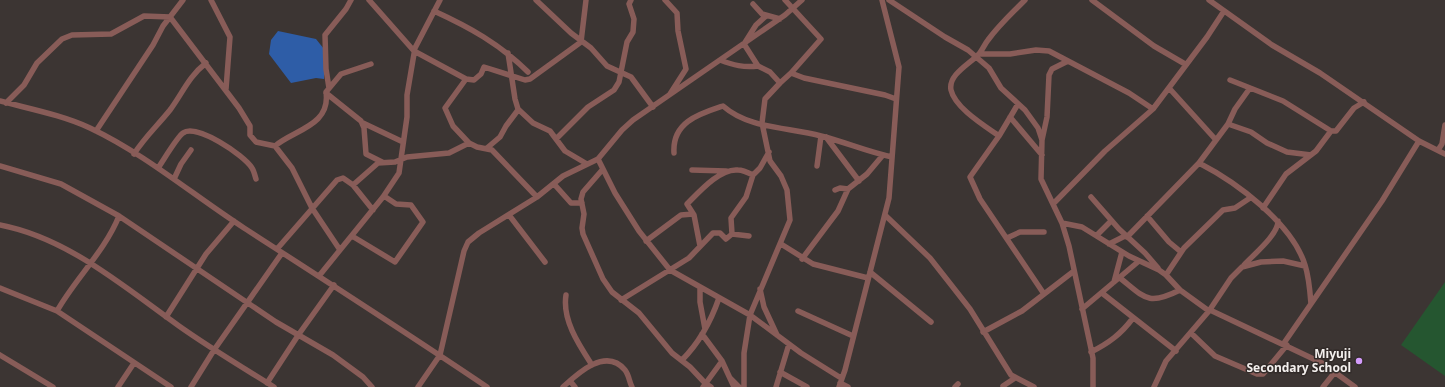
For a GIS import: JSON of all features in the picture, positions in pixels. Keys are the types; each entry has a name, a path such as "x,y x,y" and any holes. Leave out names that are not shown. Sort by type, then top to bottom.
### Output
{"street":[{"path":"96,131 170,17 183,0"},
{"path":"212,0 230,37 226,89"},
{"path":"275,146 283,139 303,131 322,114 327,100 325,35 346,9 350,0"},
{"path":"369,0 414,51 466,79 474,80 481,74 484,67 525,80 530,79 581,42 586,0"},
{"path":"319,276 384,196 399,173 407,117 407,95 414,51 439,2 432,0"},
{"path":"536,0 591,48 607,66 631,77 653,107"},
{"path":"556,139 588,107 614,90 619,82 627,42 633,32 634,19 629,4 631,0"},
{"path":"665,0 677,13 678,31 686,69 668,96"},
{"path":"744,387 743,358 750,315 790,220 787,190 781,176 770,161 762,123 766,99 821,39 785,0"},
{"path":"418,387 440,355 464,251 468,242 479,233 537,197 564,176 598,159 632,120 780,19 802,0"},
{"path":"840,383 845,370 869,275 886,216 889,198 899,67 882,0"},
{"path":"889,0 945,37 977,55 993,72 1001,88 1032,118 1038,128 1042,140"},
{"path":"999,136 966,111 953,95 951,88 953,79 977,55 992,34 1025,0"},
{"path":"1092,0 1154,46 1185,64"},
{"path":"1209,0 1272,45 1364,102 1420,141 1445,154"},
{"path":"753,4 758,11 766,16 780,19"},
{"path":"434,11 480,33 508,53 528,72"},
{"path":"1053,204 1105,151 1152,109 1207,37 1224,11"},
{"path":"3,102 24,85 38,64 62,39 72,35 111,34 144,16 170,17 226,89 250,126 250,135 256,142 275,146 292,168 312,208 340,250"},
{"path":"744,44 756,25 766,16"},
{"path":"744,44 758,66 770,72 780,82"},
{"path":"977,55 1010,54 1043,50 1068,61 1129,93 1152,109"},
{"path":"508,53 518,110 533,123 550,131 565,151 587,164"},
{"path":"720,60 734,65 749,67 758,66"},
{"path":"1068,61 1050,71 1048,83 1047,117 1042,140 1042,184 1062,223 1092,352 1094,372 1093,387"},
{"path":"134,154 142,140 153,131 170,109 194,72 206,63"},
{"path":"327,90 345,72 371,64"},
{"path":"791,73 804,78 885,95 896,99"},
{"path":"466,79 445,108 453,126 469,143 477,147 492,150 537,197"},
{"path":"1230,80 1283,101 1301,114 1331,131 1336,131 1354,108 1364,102"},
{"path":"1169,88 1216,140"},
{"path":"1109,244 1126,237 1199,163 1228,124 1234,109 1250,88"},
{"path":"327,90 363,123 403,142"},
{"path":"3,102 57,117 96,131 158,168 234,222 334,285 487,387"},
{"path":"1018,104 999,136 970,177 980,199 1044,294"},
{"path":"674,153 675,139 686,121 693,116 723,106 740,118 791,131 824,136 892,157"},
{"path":"487,148 500,137 518,110"},
{"path":"1010,117 1042,155"},
{"path":"363,123 366,154 383,162"},
{"path":"1228,124 1251,132 1267,143 1287,152 1310,156"},
{"path":"1438,150 1442,144 1445,125"},
{"path":"158,168 182,133 191,130 201,132 235,152 251,167 256,179"},
{"path":"1263,208 1286,174 1323,144 1331,131"},
{"path":"817,166 824,136"},
{"path":"824,136 859,181"},
{"path":"1191,333 1215,356 1257,374 1263,374 1382,201 1420,141"},
{"path":"353,185 372,166 383,162 395,162 401,159 428,154 449,153 469,143"},
{"path":"174,180 181,164 191,150"},
{"path":"732,234 731,218 746,197 753,175 760,168 769,152"},
{"path":"802,259 838,211 848,189 859,181 883,155"},
{"path":"598,159 615,193 646,241 670,270 750,315 840,383 848,387"},
{"path":"1199,163 1216,171 1278,221 1291,238 1305,266 1311,304"},
{"path":"0,166 61,184 119,216 249,302 276,322 333,355 363,377 372,387"},
{"path":"603,169 583,192 581,199 584,214 582,228 583,234 607,285 621,300 639,313 672,353 682,360 704,385 711,387"},
{"path":"692,170 738,170 753,175"},
{"path":"700,246 693,214 687,204 709,182 727,171"},
{"path":"191,387 214,350 249,302 280,251 312,208 337,180 343,178 353,185 373,210"},
{"path":"554,184 571,203 582,203"},
{"path":"835,190 840,188 848,189"},
{"path":"352,236 395,262 423,222 411,205 396,204 384,196"},
{"path":"1091,197 1111,221 1126,237 1145,253 1159,270"},
{"path":"1166,275 1181,252 1223,210 1235,208 1250,198"},
{"path":"646,241 681,215 693,214"},
{"path":"509,215 545,262"},
{"path":"56,311 113,232 119,216"},
{"path":"886,216 930,258 966,304 998,357 1015,378 1034,387"},
{"path":"1147,216 1169,242 1181,252"},
{"path":"1097,235 1111,221"},
{"path":"1154,387 1166,361 1210,311 1231,278 1267,241 1278,226 1278,221"},
{"path":"166,317 206,254 234,222"},
{"path":"1062,223 1082,227 1097,235 1122,252 1159,270 1166,275 1180,290 1210,311 1285,344 1322,363 1352,386"},
{"path":"0,225 60,246 90,263 214,350 274,387"},
{"path":"1007,238 1023,232 1044,232"},
{"path":"621,300 688,258 713,233 720,233 726,239 732,234 749,236"},
{"path":"781,244 802,259 825,267 869,275 931,322"},
{"path":"1114,282 1122,252"},
{"path":"1082,309 1139,261"},
{"path":"1242,267 1256,262 1275,261 1305,266"},
{"path":"983,332 1022,311 1074,271"},
{"path":"1120,278 1140,295 1150,299 1167,296 1180,290"},
{"path":"267,383 299,334 334,285"},
{"path":"0,288 56,311 171,387"},
{"path":"700,288 703,331 722,361 734,387"},
{"path":"760,289 764,307 779,338"},
{"path":"1102,292 1176,351"},
{"path":"566,295 565,304 573,330 580,347 592,365"},
{"path":"682,360 690,352 703,331 719,298"},
{"path":"798,311 853,336"},
{"path":"1092,352 1109,343 1122,332 1133,318"},
{"path":"776,387 789,344"},
{"path":"0,355 29,371 53,387"},
{"path":"563,387 592,365 604,360 615,362 626,371 632,387"},
{"path":"704,385 722,361"},
{"path":"118,387 134,363"},
{"path":"780,372 807,387"},
{"path":"1323,387 1335,372"},
{"path":"729,377 740,387"},
{"path":"1003,386 1015,378"},
{"path":"570,381 575,387"},
{"path":"40,387 48,384"}],"green space":[{"path":"1445,282 1445,376 1401,345"}],"water":[{"path":"278,31 316,39 324,49 324,79 316,78 291,83 269,54 271,40"}],"place":[{"name":"Miyuji Secondary School","path":"1359,361"}]}
